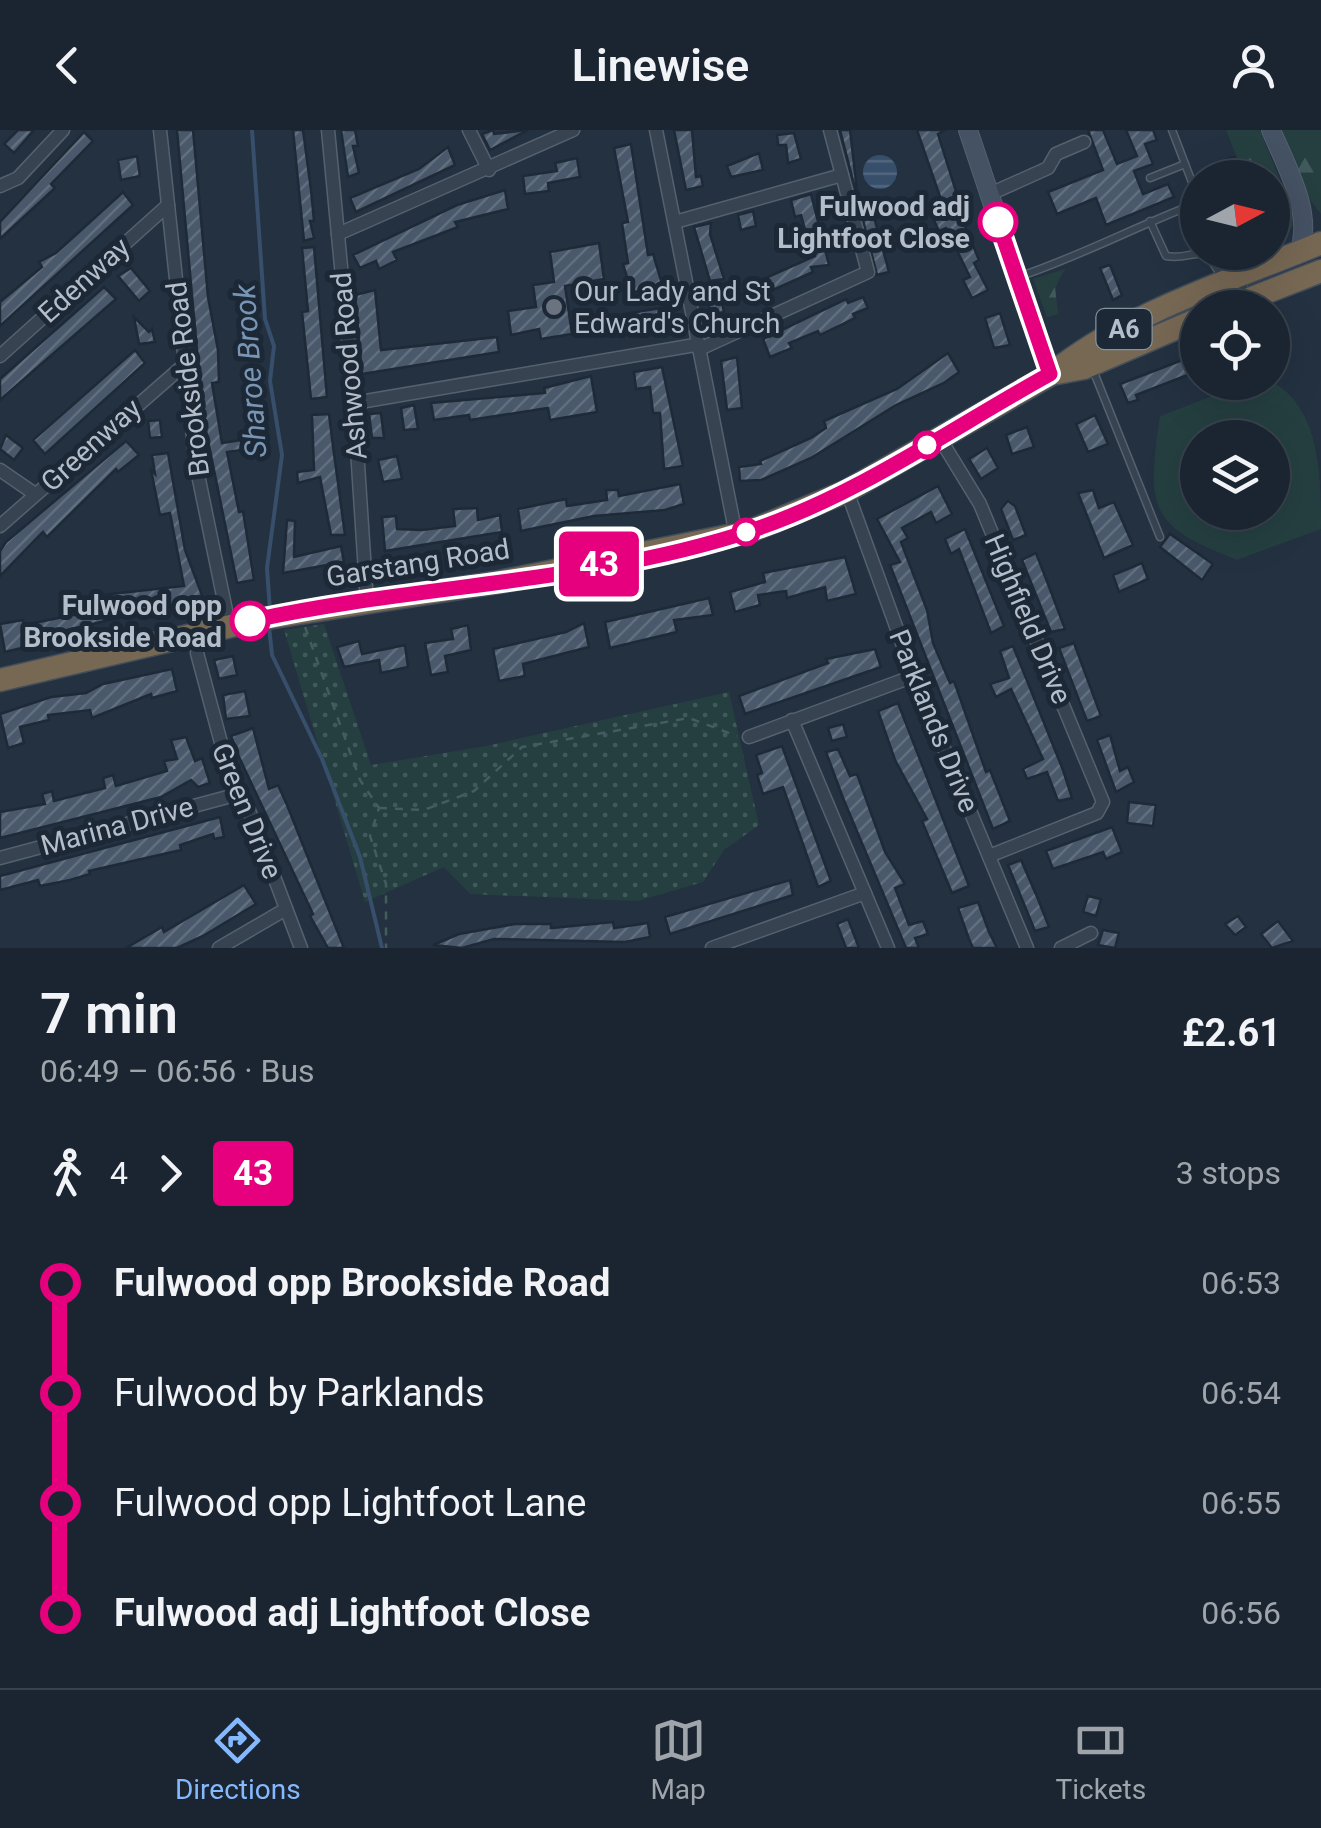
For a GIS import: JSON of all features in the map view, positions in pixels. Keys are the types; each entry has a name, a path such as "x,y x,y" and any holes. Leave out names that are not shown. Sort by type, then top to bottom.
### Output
{"highway":[{"name":"Garstang Road","path":"0,680 260,618 632,558 736,535 847,491 1050,374 1078,352 1231,277 1310,248"},
{"path":"1270,290 1321,270"},
{"name":"Garstang Road","path":"1050,374 1091,364 1180,327"}],"street":[{"path":"0,186 18,178 63,130"},
{"name":"Brookside Road","path":"160,130 196,465 229,625"},
{"name":"Ashwood Road","path":"328,130 354,402 367,603"},
{"path":"469,130 489,170"},
{"path":"338,234 573,130"},
{"path":"656,130 736,535"},
{"path":"354,402 696,344 704,347 868,272 830,130"},
{"path":"968,130 1050,374"},
{"path":"1271,130 1302,210 1310,248"},
{"path":"990,194 1048,168 1056,154 1078,149"},
{"path":"675,222 842,175"},
{"name":"Edenway","path":"0,356 168,205"},
{"path":"1302,210 1321,232"},
{"name":"Greenway","path":"0,526 184,365"},
{"name":"Highfield Drive","path":"939,437 980,504 1103,806 989,856"},
{"path":"0,470 35,494"},
{"name":"Parklands Drive","path":"847,491 914,676 1027,948"},
{"name":"Green Drive","path":"197,653 235,795 248,808 302,948"},
{"path":"749,737 914,676"},
{"path":"792,720 888,948"},
{"name":"Marina Drive","path":"0,858 235,795"},
{"path":"712,948 747,943 865,893"},
{"name":"Green Drive","path":"219,948 286,909"},
{"path":"1061,948 1091,933"}],"lane":[{"path":"1172,130 1183,160"},
{"path":"1150,178 1180,166"},
{"path":"1016,278 1085,254 1108,238 1180,210"},
{"path":"1150,222 1166,256 1204,254 1243,290"},
{"path":"1229,270 1231,277"},
{"path":"1091,364 1160,537"}],"path":[{"path":"292,613 360,780 380,808"},
{"path":"380,808 424,810 474,791 522,748 689,718 749,737"},
{"path":"380,808 370,836 386,884 386,948"}],"green space":[{"path":"1226,130 1260,130 1272,160 1238,160"},
{"path":"1282,130 1321,130 1321,214 1311,201"},
{"path":"1290,206 1296,221 1290,230"},
{"path":"1065,269 1055,287 1058,314 1047,317 1033,279"},
{"path":"1290,395 1301,410 1315,447 1321,529 1237,560 1186,536 1170,524 1155,493 1160,416 1202,400 1290,400"},
{"path":"324,624 371,765 486,746 729,692 759,825 724,850 703,882 637,901 470,894 444,867 365,902 284,630"}],"water":[{"path":"880,155 892,160 897,172 892,184 880,189 868,184 863,172 868,160"}],"building":[{"path":"18,130 34,130 14,153 4,144"},
{"path":"177,130 193,130 208,297 218,350 219,382 212,383 222,443 241,440 242,450 227,452 239,512 243,511 254,580 237,583 203,416"},
{"path":"293,130 303,130 311,190 314,238 304,241"},
{"path":"341,130 355,130 358,146 353,146 359,173 348,177"},
{"path":"493,130 494,134 528,130 490,150 482,134"},
{"path":"674,130 692,130 696,177 701,176 703,186 686,190"},
{"path":"840,130 850,130 860,201 869,199 889,272 877,275"},
{"path":"917,130 945,130 938,134 959,201 955,202 979,260 974,263 988,290 972,298 963,280 970,277 946,228 939,231 932,216 945,211"},
{"path":"1088,130 1103,130 1117,164 1137,156 1126,130 1153,130 1157,140 1145,144 1153,164 1134,171 1143,194 1168,184 1174,197 1106,225 1096,198 1057,214 1048,192 1103,170"},
{"path":"84,132 93,141 51,184 55,188 0,239 0,222"},
{"path":"794,133 801,159 788,163 786,145 778,145 777,135"},
{"path":"631,144 648,255 653,254 662,284 632,293 623,264 628,263 622,223 628,222 614,148"},
{"path":"448,147 455,165 356,212 350,198 419,169"},
{"path":"759,153 763,170 731,177 727,166"},
{"path":"137,156 140,176 121,180 118,160"},
{"path":"577,158 580,177 548,183 549,191 525,194 523,176 557,171 555,163"},
{"path":"505,190 508,209 455,222 458,227 393,252 397,260 379,269 376,261 360,268 353,255 457,205"},
{"path":"123,192 133,205 0,326 0,302 42,267 39,262 56,253"},
{"path":"811,194 829,265 811,267 813,272 757,297 752,284 815,256 810,233 806,233 801,215 795,217 791,200"},
{"path":"753,211 756,226 741,230 738,215"},
{"path":"711,223 710,234 724,279 710,281 694,227"},
{"path":"599,243 604,279 565,286 572,334 541,339 539,329 511,335 508,311 536,307 533,285 554,282 550,252"},
{"path":"314,247 327,397 311,399 302,312 308,311 302,248"},
{"path":"1110,265 1122,295 1113,300 1100,268"},
{"path":"131,268 150,291 139,301 118,276"},
{"path":"104,287 116,299 0,400 0,379"},
{"path":"375,290 381,350 497,337 499,352 362,374 355,295"},
{"path":"863,297 868,308 853,314 855,318 820,335 818,331 789,343 792,348 770,357 763,339 846,299 848,303"},
{"path":"721,298 724,312 711,315 708,302"},
{"path":"667,307 668,321 626,326 624,314"},
{"path":"1000,313 1010,345 994,348 985,318"},
{"path":"134,317 149,332 152,329 155,342 139,344"},
{"path":"135,350 145,363 45,454 33,440"},
{"path":"948,353 959,372 944,383 896,405 811,458 761,480 740,481 739,467 761,464 760,461 811,438 826,428 824,421 897,389"},
{"path":"737,357 742,408 727,410 721,361"},
{"path":"1180,361 1180,378 1136,395 1138,400 1128,403 1120,384"},
{"path":"662,367 683,466 664,469 660,413 653,413 650,387 636,389 634,372"},
{"path":"591,376 597,412 550,420 548,408 470,420 469,415 434,420 431,403 545,393 544,388"},
{"path":"414,405 418,429 404,430 401,408"},
{"path":"381,413 384,438 372,438 369,414"},
{"path":"329,414 345,535 331,535 320,477 298,483 297,472 314,470 312,415"},
{"path":"1095,415 1108,444 1088,452 1076,424"},
{"path":"160,420 162,437 150,438 148,421"},
{"path":"1027,427 1034,447 1012,454 1006,435"},
{"path":"6,435 23,448 14,460 0,449"},
{"path":"126,441 139,455 118,472 116,469 47,537 43,532 0,576 0,551 6,542"},
{"path":"987,448 998,468 981,479 969,459"},
{"path":"168,453 185,550 203,598 50,634 29,642 30,646 5,652 0,624 23,620 24,625 78,614 75,604 102,595 184,586 170,513 160,515 151,470 155,474 152,455"},
{"path":"397,456 402,479 383,482 378,460"},
{"path":"680,484 684,504 665,510 594,516 521,531 518,509 566,499 567,506 607,500 606,490 618,490 619,496"},
{"path":"938,486 952,514 936,523 931,512 902,528 908,538 901,542 927,610 933,643 950,683 954,681 986,772 990,770 1010,821 993,829 890,565 900,562 877,519"},
{"path":"1093,490 1099,508 1114,502 1133,545 1104,558 1078,493"},
{"path":"1008,501 1015,506 1026,535 1013,540 1001,509"},
{"path":"477,508 478,520 500,515 502,532 385,551 382,517 396,516 397,529 422,530 455,526 453,509"},
{"path":"287,520 295,521 294,557 341,546 344,562 283,573"},
{"path":"965,529 1004,626 991,633 959,549 951,554 945,539"},
{"path":"1170,534 1213,564 1202,580 1160,547"},
{"path":"1036,553 1065,629 1051,632 1022,560"},
{"path":"845,557 856,594 827,601 825,587 787,598 786,591 758,595 760,605 735,612 730,592 765,582 763,573"},
{"path":"1142,563 1148,579 1119,592 1113,575"},
{"path":"709,598 713,615 674,620 677,632 610,648 605,622"},
{"path":"584,623 589,647 523,664 525,676 499,681 493,649 566,632"},
{"path":"468,625 471,650 445,656 448,672 431,675 425,643 453,639 451,629"},
{"path":"359,641 362,654 405,645 408,667 381,673 379,660 344,667 337,647"},
{"path":"1074,643 1101,716 1087,721 1059,648"},
{"path":"1013,646 1072,798 1058,801 1047,772 1027,779 1023,769 1043,759 1011,689 996,697 990,684 1009,678 1000,651"},
{"path":"875,649 881,667 745,714 739,696 828,663 826,659"},
{"path":"233,656 237,675 219,679 214,660"},
{"path":"172,669 177,691 152,698 151,694 92,718 90,710 48,715 49,720 20,727 24,743 8,748 0,714 51,697 86,693 103,684"},
{"path":"245,691 250,716 226,719 223,695"},
{"path":"898,703 969,886 952,893 922,821 927,819 895,760 878,711"},
{"path":"843,724 847,737 832,741 828,728"},
{"path":"253,728 269,789 278,785 344,948 328,948 310,916 313,914 239,757 231,736"},
{"path":"1110,735 1120,771 1128,767 1134,782 1116,792 1097,740"},
{"path":"186,737 195,761 202,758 210,783 198,787 191,780 161,797 0,838 0,812 45,804 42,794 52,791 54,801 105,788 103,778 113,775 116,786 167,771 164,761 177,759 171,740"},
{"path":"782,746 831,881 818,887 783,787 763,794 757,775 762,773 756,755"},
{"path":"838,749 850,776 857,774 885,852 905,884 895,888 909,925 923,921 928,934 915,938 919,948 906,948 843,798 826,752"},
{"path":"1129,802 1156,805 1153,826 1127,823"},
{"path":"220,817 224,837 214,839 213,834 180,845 181,850 89,871 90,874 70,880 40,886 38,880 0,890 0,876"},
{"path":"1112,827 1122,852 1106,859 1103,852 1053,869 1046,851"},
{"path":"1021,860 1049,927 1035,931 1008,865"},
{"path":"790,880 793,895 670,934 665,917"},
{"path":"244,885 256,904 203,936 177,948 126,948 162,927 164,932"},
{"path":"1088,896 1101,899 1096,916 1083,912"},
{"path":"978,902 997,948 973,948 969,939 958,908"},
{"path":"1238,916 1246,927 1235,935 1225,924"},
{"path":"848,919 859,948 846,948 837,924"},
{"path":"1278,921 1293,941 1272,948 1261,934"},
{"path":"613,922 614,928 648,923 650,937 625,942 494,939 462,948 433,945 459,934 515,924 551,924 551,928"},
{"path":"1103,930 1119,933 1115,948 1098,945"}],"waterway":[{"name":"Sharoe Brook","path":"252,130 265,319 274,346 270,381 282,455 267,568 270,611"},
{"name":"Sharoe Brook","path":"269,626 272,655 322,759 360,857 382,948"}],"bus line":[{"name":"43","path":"250,621 650,555 748,532 847,491 1050,374 998,222"}],"place":[{"name":"Fulwood adj Lightfoot Close","path":"998,222"},
{"name":"Our Lady and St Edward's Church","path":"554,307"},
{"name":"Fulwood opp Brookside Road","path":"250,621"}]}
